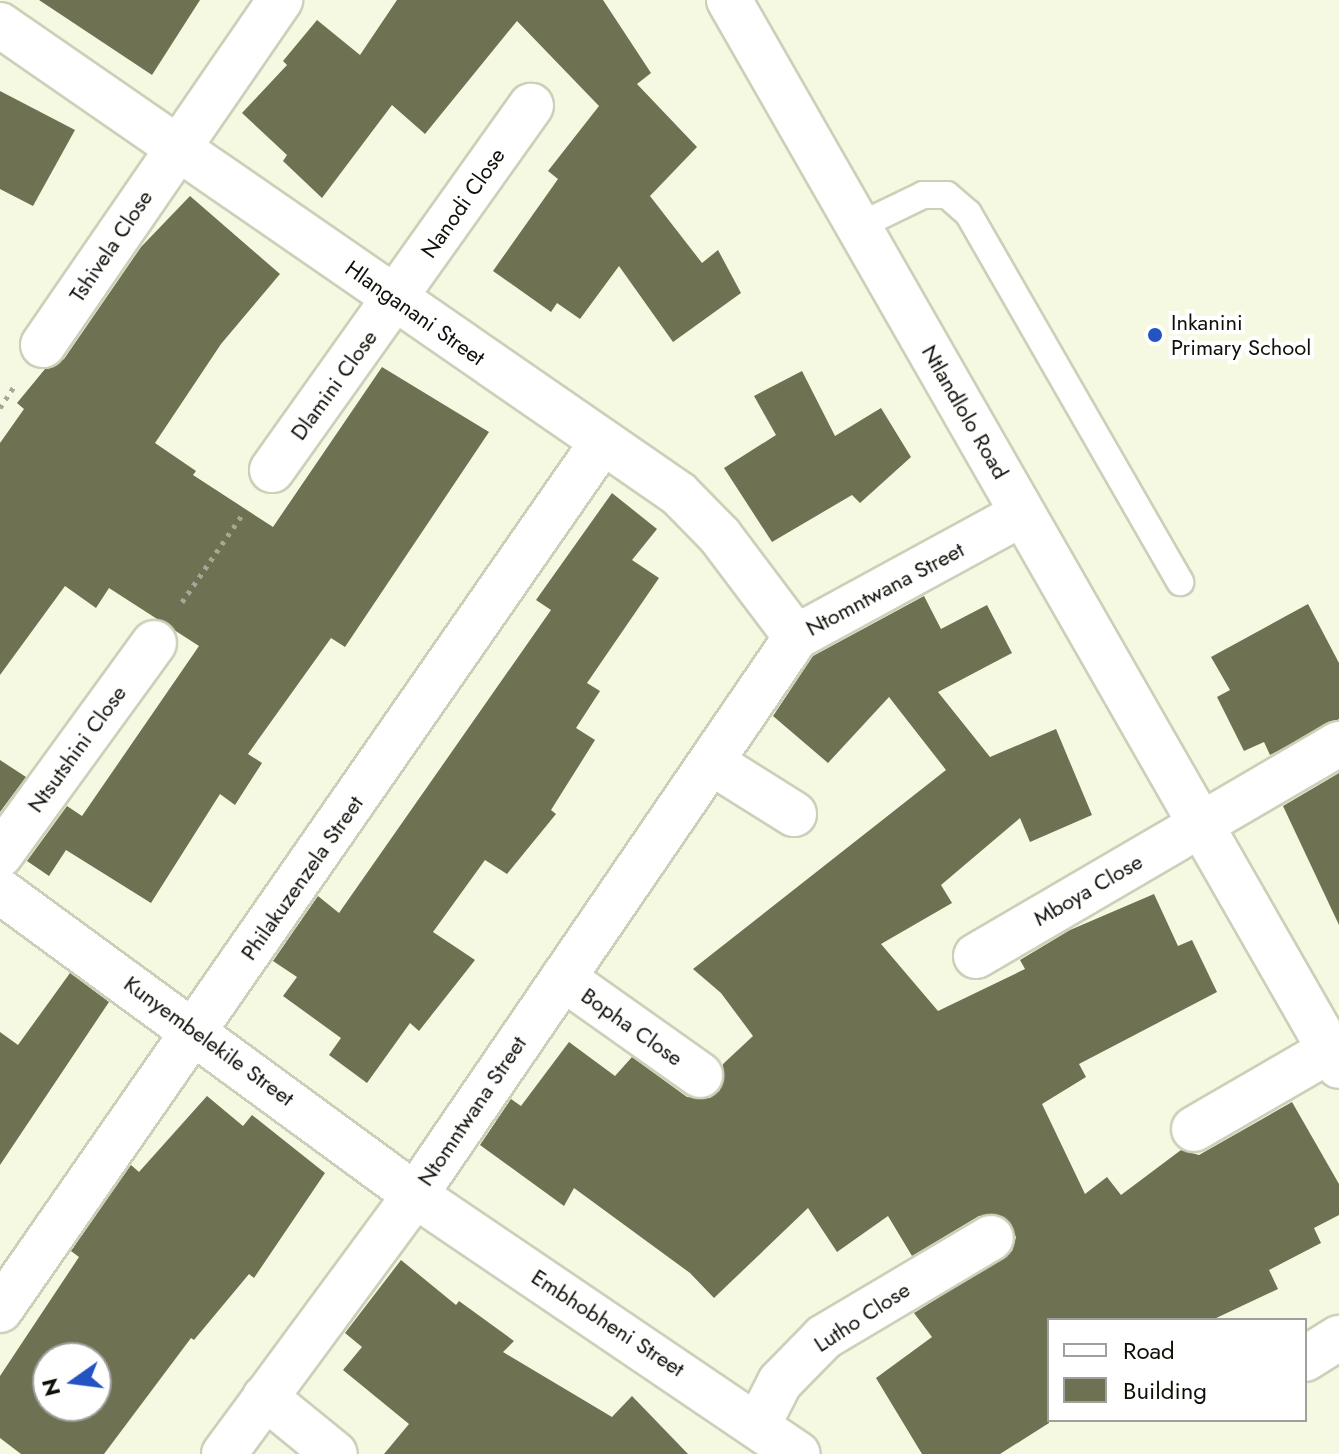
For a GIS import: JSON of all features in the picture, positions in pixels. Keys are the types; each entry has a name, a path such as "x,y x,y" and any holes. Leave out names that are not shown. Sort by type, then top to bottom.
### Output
{"street":[{"name":"Tshivela Close","path":"43,345 280,0"},
{"name":"Ntlandlolo Road","path":"729,0 1200,825 1336,1054 1194,1129"},
{"name":"Hlanganani Street","path":"0,25 179,146 601,444 679,494 720,536 796,637"},
{"name":"Nanodi Close","path":"395,299 531,106"},
{"name":"Dlamini Close","path":"272,470 395,299"},
{"name":"Philakuzenzela Street","path":"0,1310 601,444"},
{"name":"Ntomntwana Street","path":"224,1454 415,1195 796,637 1022,514"},
{"name":"Ntsutshini Close","path":"0,855 154,643"},
{"path":"1200,825 1339,744"},
{"path":"711,762 794,814"},
{"name":"Mboya Close","path":"976,956 1200,825"},
{"name":"Kunyembelekile Street","path":"0,891 196,1030 415,1195"},
{"name":"Bopha Close","path":"563,978 700,1075"},
{"name":"Embhobheni Street","path":"415,1195 759,1423 798,1454"},
{"name":"Lutho Close","path":"759,1423 780,1382 824,1337 991,1238"},
{"path":"1307,1358 1339,1338"},
{"path":"265,1397 335,1454"}],"lane":[{"path":"859,226 923,195 947,195 968,213 1180,582"}],"path":[{"path":"154,643 272,470"}],"building":[{"path":"39,0 200,0 152,75"},
{"path":"397,0 603,0 651,73 637,84 697,147 650,196 702,263 718,250 741,293 673,342 619,266 580,319 557,303 551,312 493,271 558,179 548,171 599,106 517,21 425,134 392,105 322,198 283,161 287,155 242,113 287,65 283,61 317,20 360,55"},
{"path":"0,91 75,130 33,206 0,189"},
{"path":"190,196 280,274 221,344 155,443 196,471 193,475 273,527 382,367 489,432 345,647 331,638 248,754 262,763 235,805 220,794 151,903 66,850 49,876 27,861 67,806 82,816 199,646 109,588 96,608 65,586 0,675 0,443 24,409 17,403 45,369 64,359 141,247"},
{"path":"802,371 835,436 881,408 911,457 860,503 852,495 772,542 724,468 776,435 754,396"},
{"path":"612,493 657,529 632,560 659,578 587,683 600,691 576,728 595,740 551,810 556,814 507,874 485,860 433,932 475,960 419,1031 410,1023 367,1083 329,1055 341,1038 283,996 297,977 273,961 318,896 339,913 551,610 536,600"},
{"path":"924,596 941,629 987,605 1012,653 938,692 990,757 1056,729 1092,815 1030,842 1020,818 941,885 952,903 881,944 938,1011 1025,969 1020,960 1070,930 1154,894 1178,946 1192,940 1217,992 1079,1064 1086,1077 1042,1104 1085,1194 1107,1177 1121,1195 1181,1150 1199,1155 1292,1102 1339,1184 1339,1215 1314,1228 1321,1243 1269,1270 1278,1289 1216,1318 1047,1318 1049,1423 1000,1454 922,1454 876,1378 932,1337 914,1313 1012,1251 1016,1237 1004,1217 979,1216 912,1256 888,1216 837,1252 808,1208 714,1298 690,1273 574,1188 564,1206 480,1145 511,1099 521,1106 569,1042 615,1076 632,1057 687,1097 710,1098 720,1090 723,1064 753,1036 721,993 693,969 946,770 889,697 828,763 773,716 813,656"},
{"path":"1308,604 1339,663 1339,719 1270,755 1264,742 1244,751 1217,697 1230,690 1211,657"},
{"path":"0,760 26,777 0,812"},
{"path":"1339,773 1339,925 1283,806"},
{"path":"70,973 109,1002 0,1165 0,1032 18,1045"},
{"path":"207,1096 243,1126 252,1115 325,1173 254,1278 249,1274 194,1340 191,1338 104,1454 21,1454 0,1438 0,1376 79,1257 71,1251 131,1165 139,1172"},
{"path":"401,1260 456,1305 459,1301 514,1341 503,1352 612,1417 632,1396 688,1454 384,1454 409,1424 343,1370 362,1347 345,1333"}],"place":[{"name":"Inkanini Primary School","path":"1155,335"}]}
